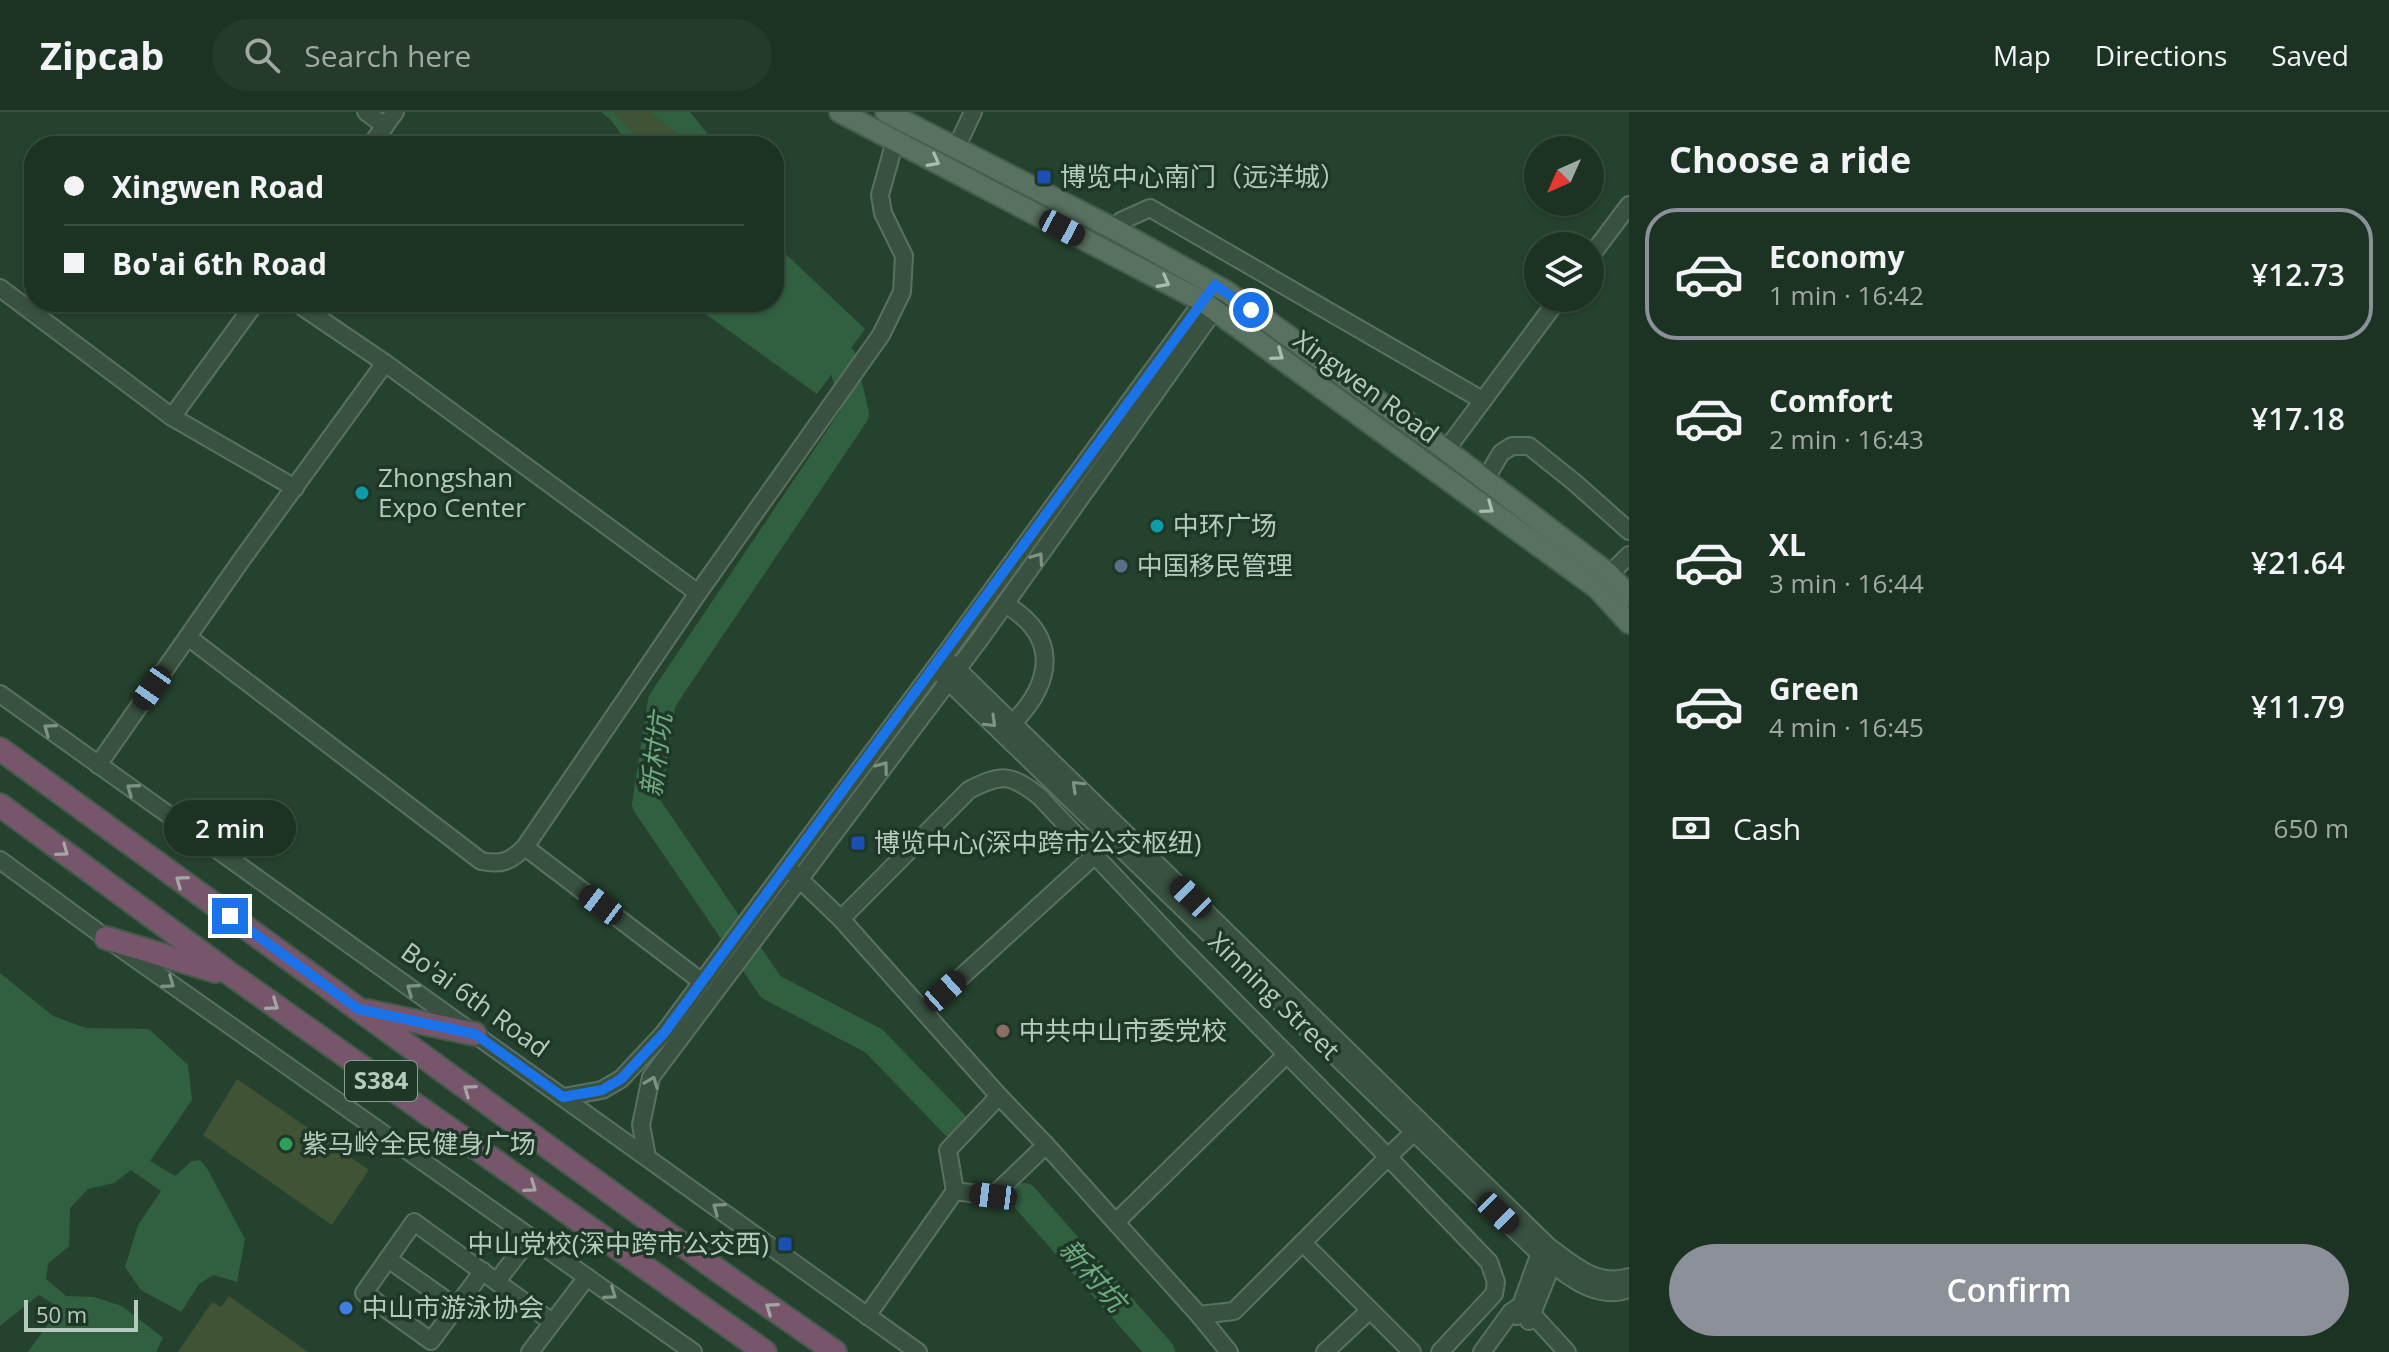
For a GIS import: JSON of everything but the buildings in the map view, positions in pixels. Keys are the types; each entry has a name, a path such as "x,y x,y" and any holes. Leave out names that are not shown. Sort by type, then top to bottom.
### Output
{"highway":[{"name":"S384","path":"0,749 835,1352"},
{"name":"S384","path":"0,805 233,976 765,1352"},
{"path":"106,938 233,976"},
{"path":"358,1009 475,1034"}],"main road":[{"name":"Xingwen Road","path":"840,112 1215,297 1603,581 1629,596"},
{"name":"Xingwen Road","path":"886,112 1116,230 1446,450 1603,581 1629,623"}],"street":[{"path":"366,112 390,119 377,136"},
{"path":"956,148 973,112"},
{"path":"188,637 481,861 497,864 512,861 525,847 698,593 867,355 902,292 904,256 886,222 880,195 895,141"},
{"path":"1604,238 1629,205"},
{"path":"1116,230 1121,221 1150,208 1482,400"},
{"path":"0,288 24,306"},
{"path":"793,873 953,675 1215,297"},
{"path":"647,1157 641,1125 651,1077 707,988 793,873 940,662 1215,297"},
{"path":"32,312 172,417 295,488"},
{"path":"172,417 249,312"},
{"path":"310,312 385,363 698,593"},
{"path":"1446,450 1548,312"},
{"path":"98,765 385,363"},
{"path":"1485,480 1501,453 1512,446 1529,446 1629,531"},
{"path":"1603,581 1629,555"},
{"path":"1005,604 1024,615 1041,639 1046,661 1042,682 1030,706 1013,723"},
{"name":"Xinning Street","path":"940,662 1546,1259 1580,1285 1614,1294 1629,1289"},
{"path":"953,675 1013,723 1548,1246 1586,1274 1613,1282 1629,1277"},
{"name":"Bo'ai 6th Road","path":"0,694 918,1352"},
{"path":"841,919 969,790 990,779 1016,779 1028,787 1489,1262 1496,1282 1494,1294 1440,1352"},
{"path":"525,847 707,988"},
{"path":"924,1011 1095,855"},
{"path":"0,860 693,1352"},
{"path":"793,873 841,919 1116,1222 1229,1352"},
{"path":"563,1097 602,1090 621,1079 707,988"},
{"path":"1116,1222 1287,1054"},
{"path":"867,1316 955,1191 948,1150 999,1096"},
{"path":"1199,1315 1234,1311 1414,1132"},
{"path":"955,1191 993,1196 1046,1145"},
{"path":"531,1237 490,1276 456,1307 431,1341 364,1293 414,1222 490,1276 552,1322"},
{"path":"1303,1243 1412,1352"},
{"path":"388,1259 456,1307"},
{"path":"1491,1352 1524,1315 1546,1259"},
{"path":"530,1352 587,1277"},
{"path":"1325,1352 1370,1310"},
{"path":"1482,1352 1511,1312 1524,1315 1567,1352"},
{"path":"1524,1315 1558,1352"}],"shaded area":[{"path":"601,112 614,112 636,136 623,136"},
{"path":"614,112 649,112 680,136 636,136"},
{"path":"649,112 690,112 709,136 680,136"},
{"path":"784,252 865,329 817,394 703,312 784,312"},
{"path":"0,973 53,1016 86,1028 149,1029 188,1065 192,1100 150,1161 175,1176 192,1161 200,1160 208,1170 245,1239 237,1282 213,1275 199,1284 181,1312 141,1290 125,1267 138,1225 161,1191 131,1170 114,1183 88,1189 70,1208 69,1246 48,1264 46,1279 66,1296 94,1297 122,1306 163,1338 156,1352 28,1352 60,1308 39,1295 0,1326"},
{"path":"237,1079 369,1170 332,1225 203,1135"},
{"path":"229,1296 308,1352 178,1352 212,1302 221,1307"}],"waterway":[{"name":"新村坑","path":"782,312 842,358 855,414 662,701 646,804 771,987 874,1041 954,1124"},
{"name":"新村坑","path":"1024,1197 1161,1352"}],"place":[{"name":"博览中心南门（远洋城）","path":"1044,177"},
{"name":"Zhongshan Expo Center","path":"362,493"},
{"name":"中环广场","path":"1157,526"},
{"name":"中国移民管理","path":"1121,566"},
{"name":"博览中心(深中跨市公交枢纽)","path":"858,843"},
{"name":"中共中山市委党校","path":"1003,1031"},
{"name":"紫马岭全民健身广场","path":"286,1144"},
{"name":"中山党校(深中跨市公交西)","path":"785,1244"},
{"name":"中山市游泳协会","path":"346,1308"}],"route":[{"path":"230,916 358,1009 475,1034 563,1097 602,1090 621,1079 664,1033 1215,285 1251,310"}]}
